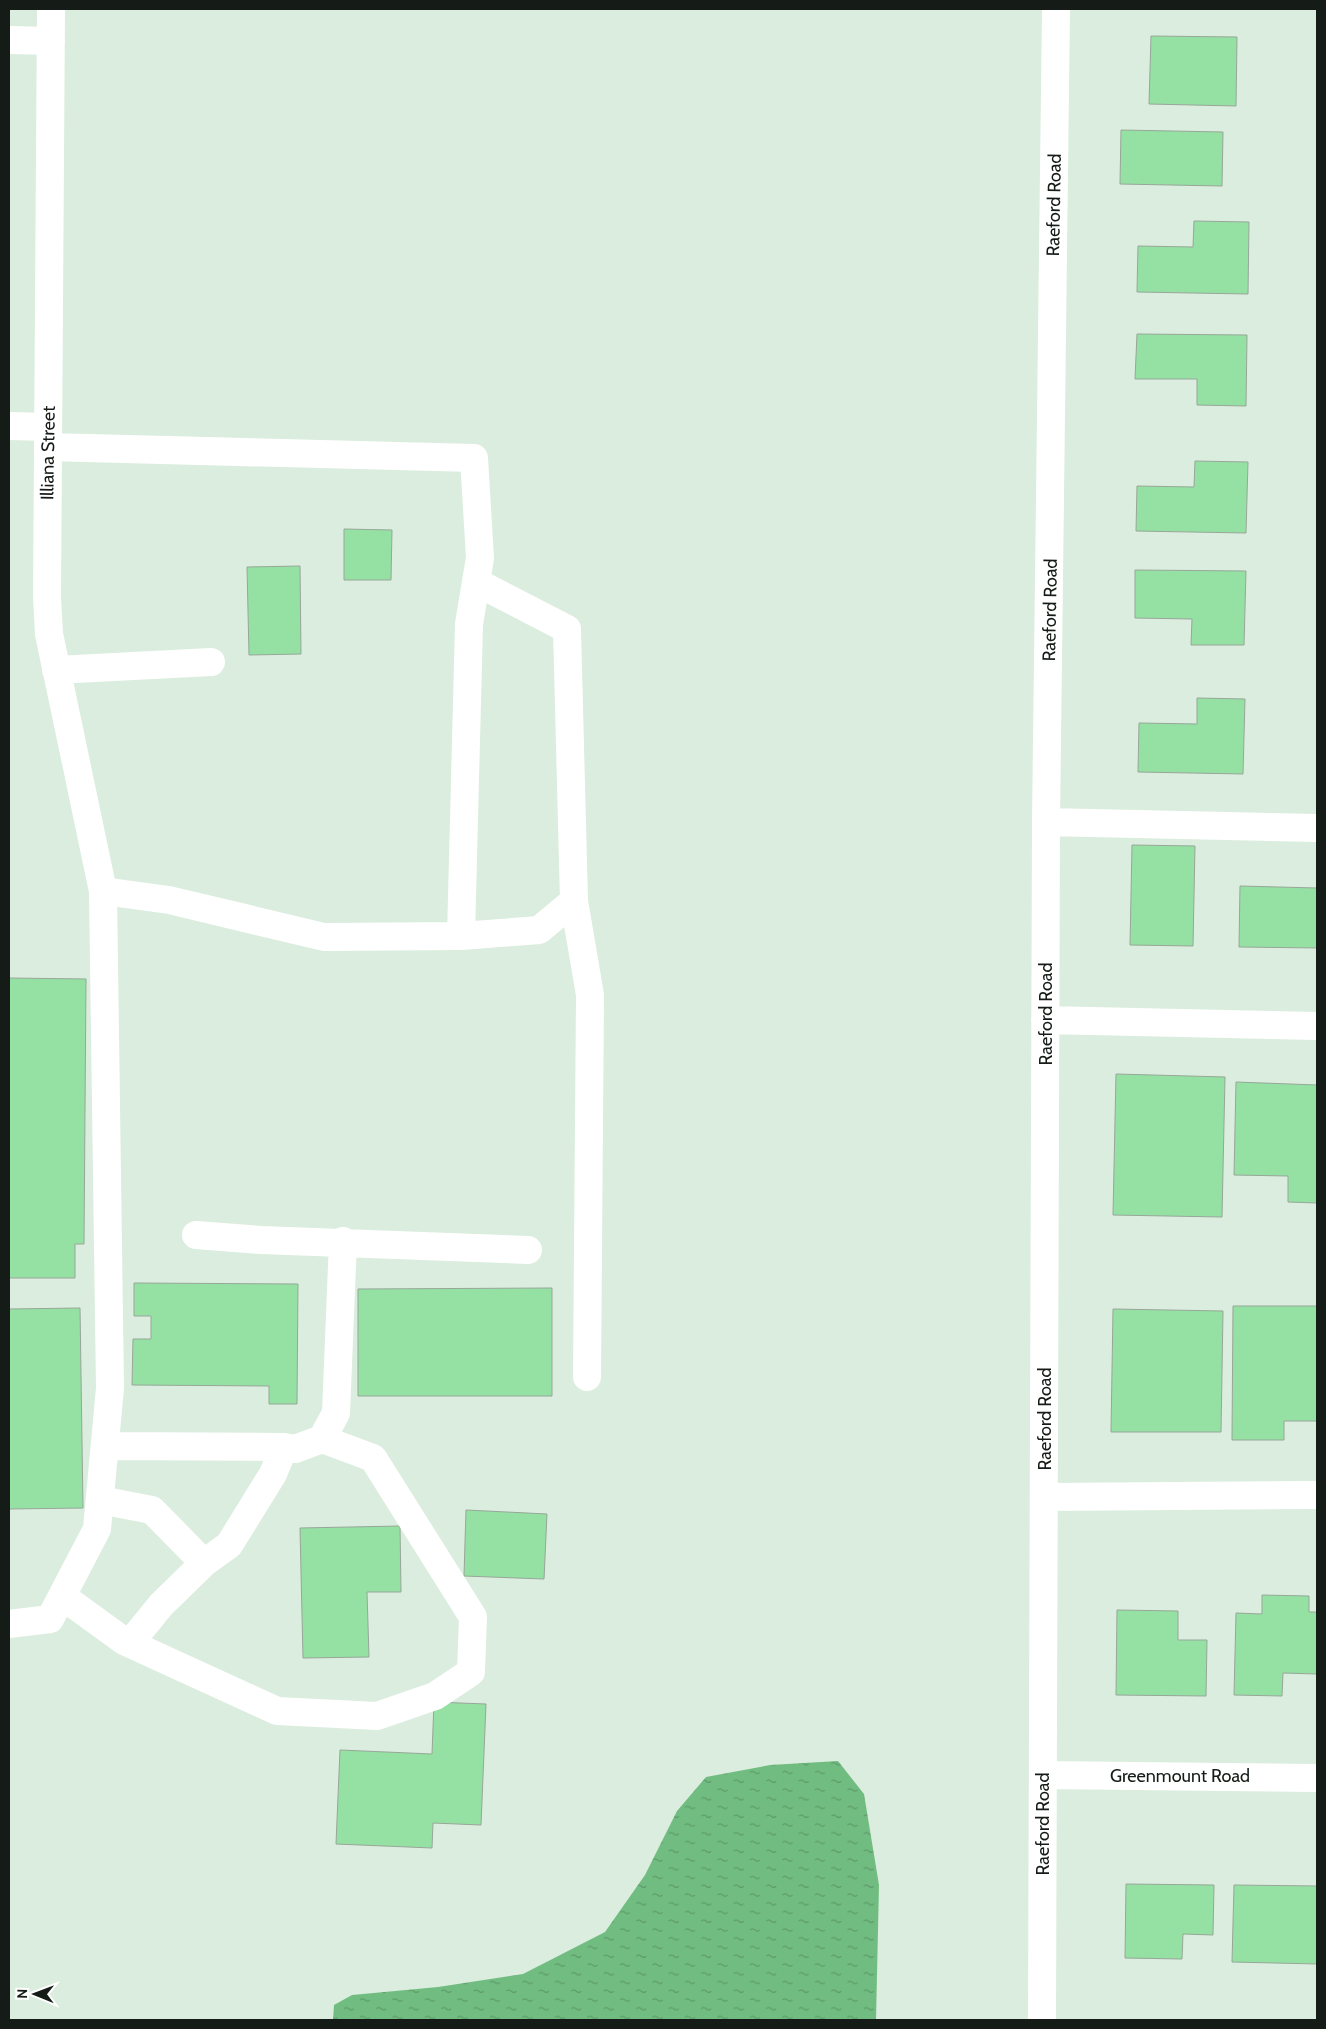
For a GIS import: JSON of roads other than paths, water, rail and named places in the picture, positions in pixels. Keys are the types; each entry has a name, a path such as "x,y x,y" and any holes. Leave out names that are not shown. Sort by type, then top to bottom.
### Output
{"street":[{"name":"Illiana Street","path":"9,1624 50,1619 97,1528 110,1388 103,890 49,634 47,597 51,9"},
{"name":"Raeford Road","path":"1042,2020 1046,822 1056,9"},
{"path":"9,40 51,41"},
{"path":"9,426 48,437 474,458 480,558 469,624 462,936"},
{"path":"476,582 567,628 574,901 590,995 587,1377"},
{"path":"56,670 211,662"},
{"path":"1046,822 1317,828"},
{"path":"103,890 177,902 324,937 462,936 539,930 574,901"},
{"path":"1046,1020 1317,1026"},
{"path":"196,1235 261,1240 344,1241 528,1250"},
{"path":"105,1446 284,1447 295,1449 322,1438 336,1413 344,1241"},
{"path":"62,1596 130,1644 277,1711 377,1716 435,1696 471,1672 473,1617 373,1458 322,1438"},
{"path":"130,1644 161,1605 204,1563 229,1545 273,1474 284,1447"},
{"path":"1045,1497 1317,1495"},
{"path":"100,1500 152,1510 204,1563"},
{"name":"Greenmount Road","path":"1043,1775 1317,1778"}],"water":[{"path":"838,1761 864,1794 879,1885 876,2020 333,2020 334,2005 352,1995 438,1987 523,1974 605,1932 645,1875 677,1811 706,1777 770,1765"}]}
